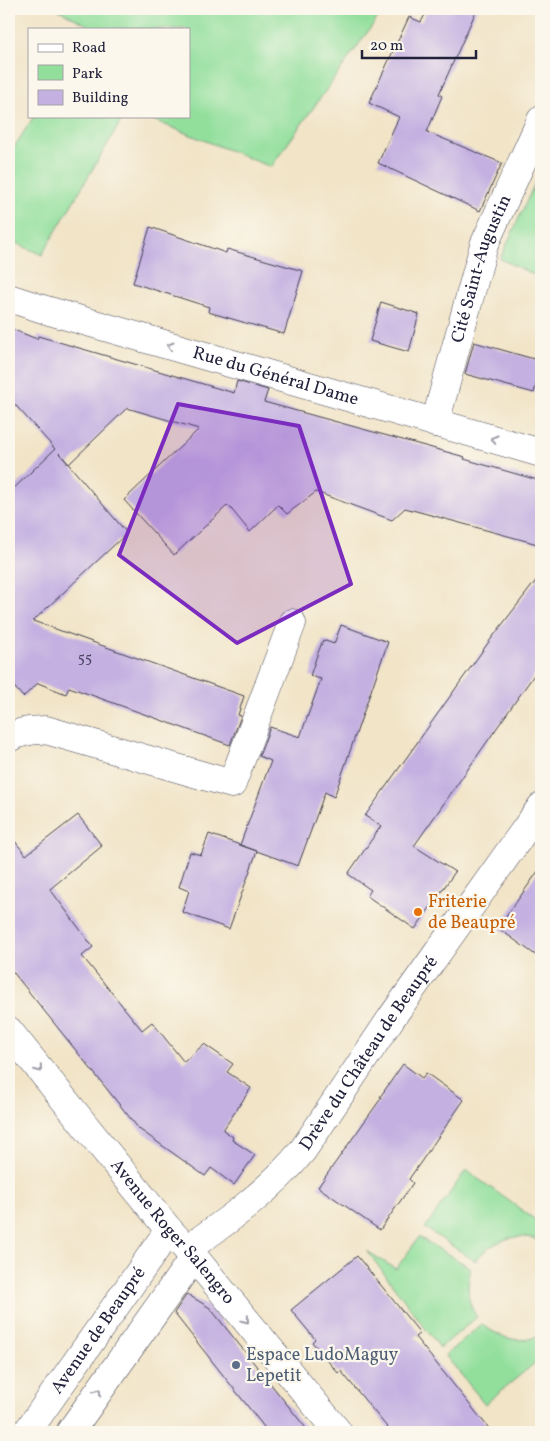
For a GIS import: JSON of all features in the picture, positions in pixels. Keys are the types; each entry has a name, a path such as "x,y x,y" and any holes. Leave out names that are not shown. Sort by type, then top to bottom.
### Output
{"street":[{"name":"Cité Saint-Augustin","path":"435,422 484,244 541,120"},
{"name":"Rue du Général Dame","path":"9,298 541,453"},
{"path":"9,738 19,732 46,730 232,784 292,623"},
{"name":"Drève du Château de Beaupré","path":"183,1245 259,1196 290,1167 392,1017 541,807"},
{"name":"Avenue Roger Salengro","path":"9,1031 338,1432"},
{"name":"Avenue de Beaupré","path":"27,1432 183,1245"},
{"name":"Avenue de Beaupré","path":"70,1432 183,1245"}],"highlighted area":[{"path":"178,404 299,426 351,584 237,643 119,555"}],"green space":[{"path":"57,9 384,9 271,167 148,118 190,118 190,28 91,27"},
{"path":"33,118 123,118 42,255 9,240 9,155"},
{"path":"541,170 541,278 500,259"},
{"path":"466,1170 541,1224 541,1242 532,1238 514,1237 497,1243 481,1254 475,1261 425,1228"},
{"path":"419,1237 471,1268 468,1293 473,1311 477,1317 440,1348 367,1251 396,1269"},
{"path":"482,1324 510,1339 533,1338 541,1335 541,1358 485,1404 445,1355"}],"building":[{"path":"428,9 477,9 439,94 442,96 427,132 502,163 480,211 378,163 399,117 369,103 409,17 421,22"},
{"path":"150,227 226,253 227,249 303,271 284,334 208,312 209,307 133,283"},
{"path":"381,302 419,314 409,352 370,341"},
{"path":"9,328 37,339 38,336 234,393 237,381 268,390 264,402 465,457 464,459 541,481 541,545 405,508 392,520 316,492 287,514 278,505 250,532 228,505 174,555 124,500 199,429 127,408 69,464 59,453 127,533 33,621 244,696 238,715 241,716 230,745 69,687 66,694 38,683 23,697 9,681 9,493 55,449 9,398"},
{"path":"474,342 541,361 534,393 465,374"},
{"path":"541,574 541,665 414,846 455,872 415,929 367,896 371,890 348,874 381,826 365,816 488,643"},
{"path":"341,625 388,642 334,797 325,792 298,866 240,845 271,761 259,756 270,727 300,737 321,679 310,676 316,658 323,640 334,644"},
{"path":"78,815 102,846 50,889 93,947 82,956 142,1030 152,1022 184,1062 204,1044 233,1064 227,1072 251,1088 223,1130 233,1137 232,1140 255,1155 234,1185 211,1168 205,1176 139,1129 9,967 9,834 26,855"},
{"path":"209,834 257,851 229,929 182,912 189,891 179,887 190,852 201,855"},
{"path":"541,867 541,959 498,928"},
{"path":"403,1064 422,1078 426,1073 464,1100 409,1179 413,1183 380,1230 318,1187"},
{"path":"357,1256 420,1333 415,1337 492,1432 391,1432 341,1371 338,1373 312,1342 315,1339 291,1310"},
{"name":"Espace LudoMaguy Lepetit","path":"187,1294 210,1308 309,1432 268,1432 174,1313"}],"place":[{"name":"Friterie de Beaupré","path":"418,912"},
{"name":"Espace LudoMaguy Lepetit","path":"236,1365"}]}
